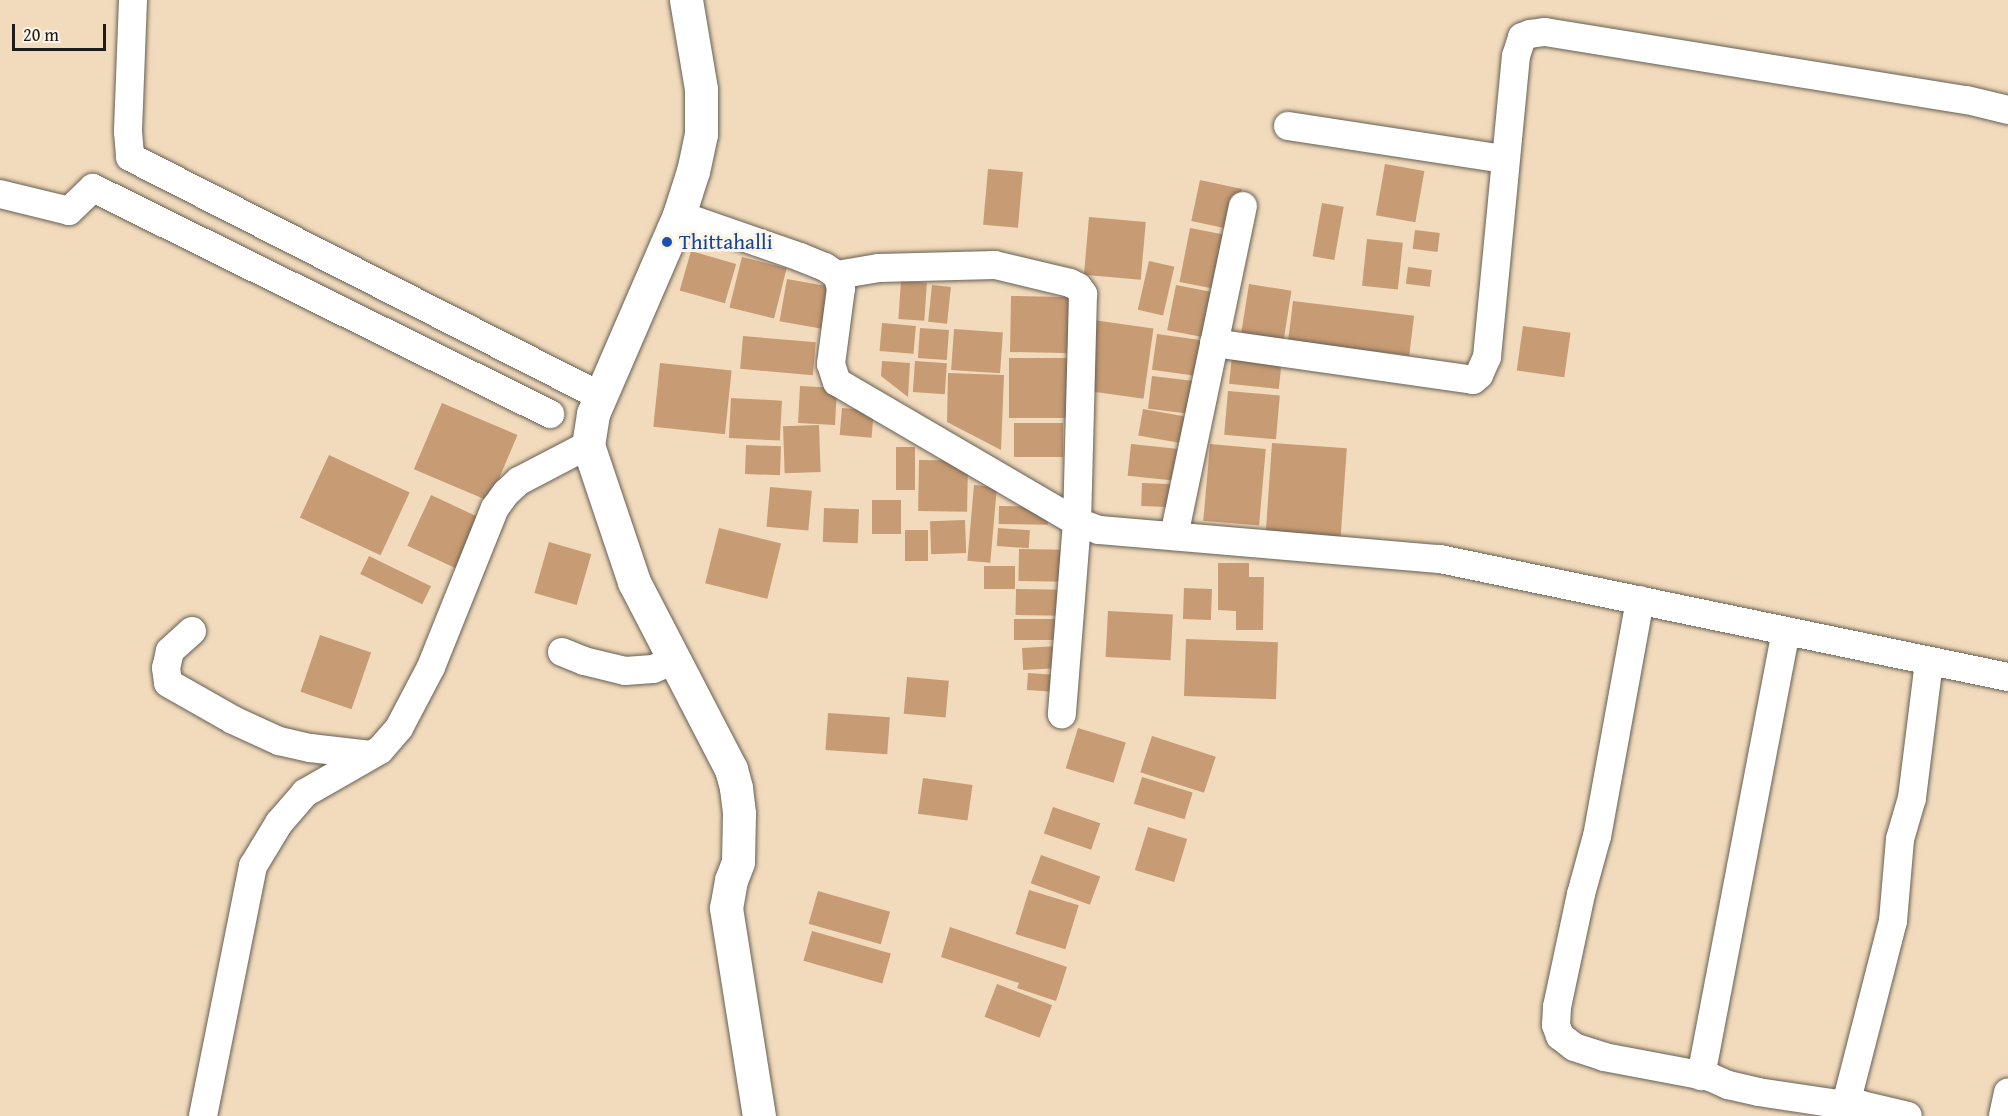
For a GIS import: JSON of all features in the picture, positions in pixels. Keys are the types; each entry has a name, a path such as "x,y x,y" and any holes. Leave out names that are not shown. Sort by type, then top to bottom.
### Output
{"street":[{"path":"134,0 128,132 130,157 600,396"},
{"path":"686,0 701,89 701,134 693,171 679,215 600,396 589,428 588,445 634,582 731,769 736,788 739,814 738,862 730,880 726,908 759,1116"},
{"path":"1214,343 1473,380 1483,369 1487,357 1504,159 1522,37 1545,32 1967,100 2008,110"},
{"path":"1288,126 1504,159"},
{"path":"0,194 69,211 93,188 550,414"},
{"path":"1174,536 1243,206"},
{"path":"679,215 800,257 825,267 837,275 841,288 831,364 837,382 1077,522 1098,530 1440,559 2008,677"},
{"path":"837,275 879,268 995,265 1078,287 1083,294 1077,522 1062,714"},
{"path":"203,1116 253,866 279,823 304,793 380,750 399,728 431,667 495,508 506,493 519,481 588,445"},
{"path":"1640,600 1597,836 1581,894 1557,1007 1556,1025 1560,1036 1574,1047 1604,1057 1701,1076 1758,1092 1846,1104 1908,1116"},
{"path":"192,631 170,651 166,668 168,683 197,702 279,741 310,748 371,755"},
{"path":"1701,1076 1786,631"},
{"path":"562,652 584,661 625,671 653,669 675,660"},
{"path":"1846,1104 1893,921 1900,839 1912,798 1929,661"},
{"path":"2002,1116 2008,1093"}],"building":[{"path":"1385,164 1424,171 1415,222 1376,215"},
{"path":"988,169 1023,172 1018,228 983,225"},
{"path":"1200,180 1242,189 1233,230 1191,221"},
{"path":"1322,203 1344,207 1334,260 1313,256"},
{"path":"1089,217 1146,222 1141,280 1084,275"},
{"path":"1190,228 1231,236 1221,290 1180,282"},
{"path":"1415,230 1440,233 1437,252 1413,249"},
{"path":"1367,239 1403,243 1398,290 1362,286"},
{"path":"691,251 736,264 725,303 680,290"},
{"path":"742,257 787,268 774,319 729,307"},
{"path":"1149,261 1174,267 1163,316 1138,310"},
{"path":"1408,267 1432,270 1430,287 1406,284"},
{"path":"787,279 836,288 829,330 780,321"},
{"path":"901,281 927,283 924,321 898,319"},
{"path":"1249,284 1291,291 1283,347 1240,340"},
{"path":"932,285 951,287 947,324 928,322"},
{"path":"1176,285 1219,293 1210,339 1167,330"},
{"path":"1011,296 1076,297 1075,353 1010,352"},
{"path":"1293,301 1414,316 1409,356 1288,341"},
{"path":"1093,320 1153,328 1144,399 1083,390"},
{"path":"882,323 916,326 913,354 880,351"},
{"path":"1523,326 1571,333 1564,377 1517,371"},
{"path":"920,328 949,330 947,360 918,358"},
{"path":"954,329 1003,332 1000,373 951,370"},
{"path":"1157,334 1206,341 1201,376 1152,370"},
{"path":"743,336 816,342 813,375 740,369"},
{"path":"1232,356 1282,361 1279,389 1229,384"},
{"path":"1009,358 1076,358 1076,418 1009,418"},
{"path":"882,361 910,363 908,397 881,376"},
{"path":"915,361 947,363 945,394 913,392"},
{"path":"660,363 732,371 725,434 653,427"},
{"path":"948,373 1004,375 1001,450 947,422"},
{"path":"1152,376 1194,381 1190,414 1148,409"},
{"path":"800,386 837,388 835,425 798,423"},
{"path":"1228,391 1280,396 1276,439 1224,435"},
{"path":"731,398 782,401 780,441 729,438"},
{"path":"442,403 517,435 489,501 414,469"},
{"path":"842,408 874,411 872,438 840,435"},
{"path":"1143,409 1189,417 1185,444 1138,436"},
{"path":"1014,423 1063,423 1063,457 1014,457"},
{"path":"819,425 821,472 785,473 783,426"},
{"path":"1272,443 1347,448 1341,538 1266,533"},
{"path":"1131,444 1179,449 1175,481 1128,476"},
{"path":"1210,444 1266,449 1259,526 1203,521"},
{"path":"746,445 781,446 780,475 745,474"},
{"path":"896,447 915,447 915,490 896,490"},
{"path":"329,455 410,493 381,555 300,518"},
{"path":"919,460 968,461 967,512 918,511"},
{"path":"1142,483 1175,484 1174,507 1141,506"},
{"path":"974,485 997,487 990,563 967,561"},
{"path":"770,487 812,491 808,531 767,527"},
{"path":"431,495 483,519 459,570 407,546"},
{"path":"872,500 901,500 901,534 872,534"},
{"path":"999,506 1048,507 1048,525 999,524"},
{"path":"824,508 859,509 858,543 823,542"},
{"path":"965,520 966,553 931,554 930,521"},
{"path":"719,528 781,543 767,599 705,583"},
{"path":"998,528 1030,530 1029,548 997,546"},
{"path":"905,530 928,530 928,561 905,561"},
{"path":"549,542 591,554 577,605 534,593"},
{"path":"1019,549 1067,550 1066,582 1018,581"},
{"path":"369,556 431,586 422,604 360,574"},
{"path":"1218,563 1249,563 1249,577 1264,577 1263,630 1236,630 1236,611 1218,610"},
{"path":"984,566 1015,566 1015,589 984,589"},
{"path":"1184,588 1212,589 1211,620 1183,619"},
{"path":"1016,589 1066,590 1066,616 1016,615"},
{"path":"1108,611 1173,614 1171,660 1106,657"},
{"path":"1014,619 1062,619 1062,640 1014,640"},
{"path":"320,635 371,653 352,709 300,692"},
{"path":"1186,639 1278,642 1276,699 1184,696"},
{"path":"1059,646 1060,668 1023,670 1022,648"},
{"path":"1028,673 1058,675 1057,692 1027,690"},
{"path":"907,677 949,681 946,718 904,714"},
{"path":"828,713 890,717 887,754 825,750"},
{"path":"1078,728 1126,743 1114,783 1066,768"},
{"path":"1152,736 1216,757 1204,793 1140,772"},
{"path":"1142,777 1193,792 1184,819 1134,804"},
{"path":"923,778 973,785 968,821 918,814"},
{"path":"1053,807 1100,823 1091,850 1044,833"},
{"path":"1148,827 1187,839 1174,882 1135,870"},
{"path":"1041,855 1100,877 1090,905 1031,883"},
{"path":"1029,890 1079,905 1065,949 1016,934"},
{"path":"818,891 890,912 881,944 809,924"},
{"path":"950,927 1067,967 1056,1001 1017,988 1019,983 941,957"},
{"path":"812,931 891,954 882,983 803,961"},
{"path":"997,984 1052,1005 1040,1038 984,1017"}],"place":[{"name":"Thittahalli","path":"667,242"}]}
